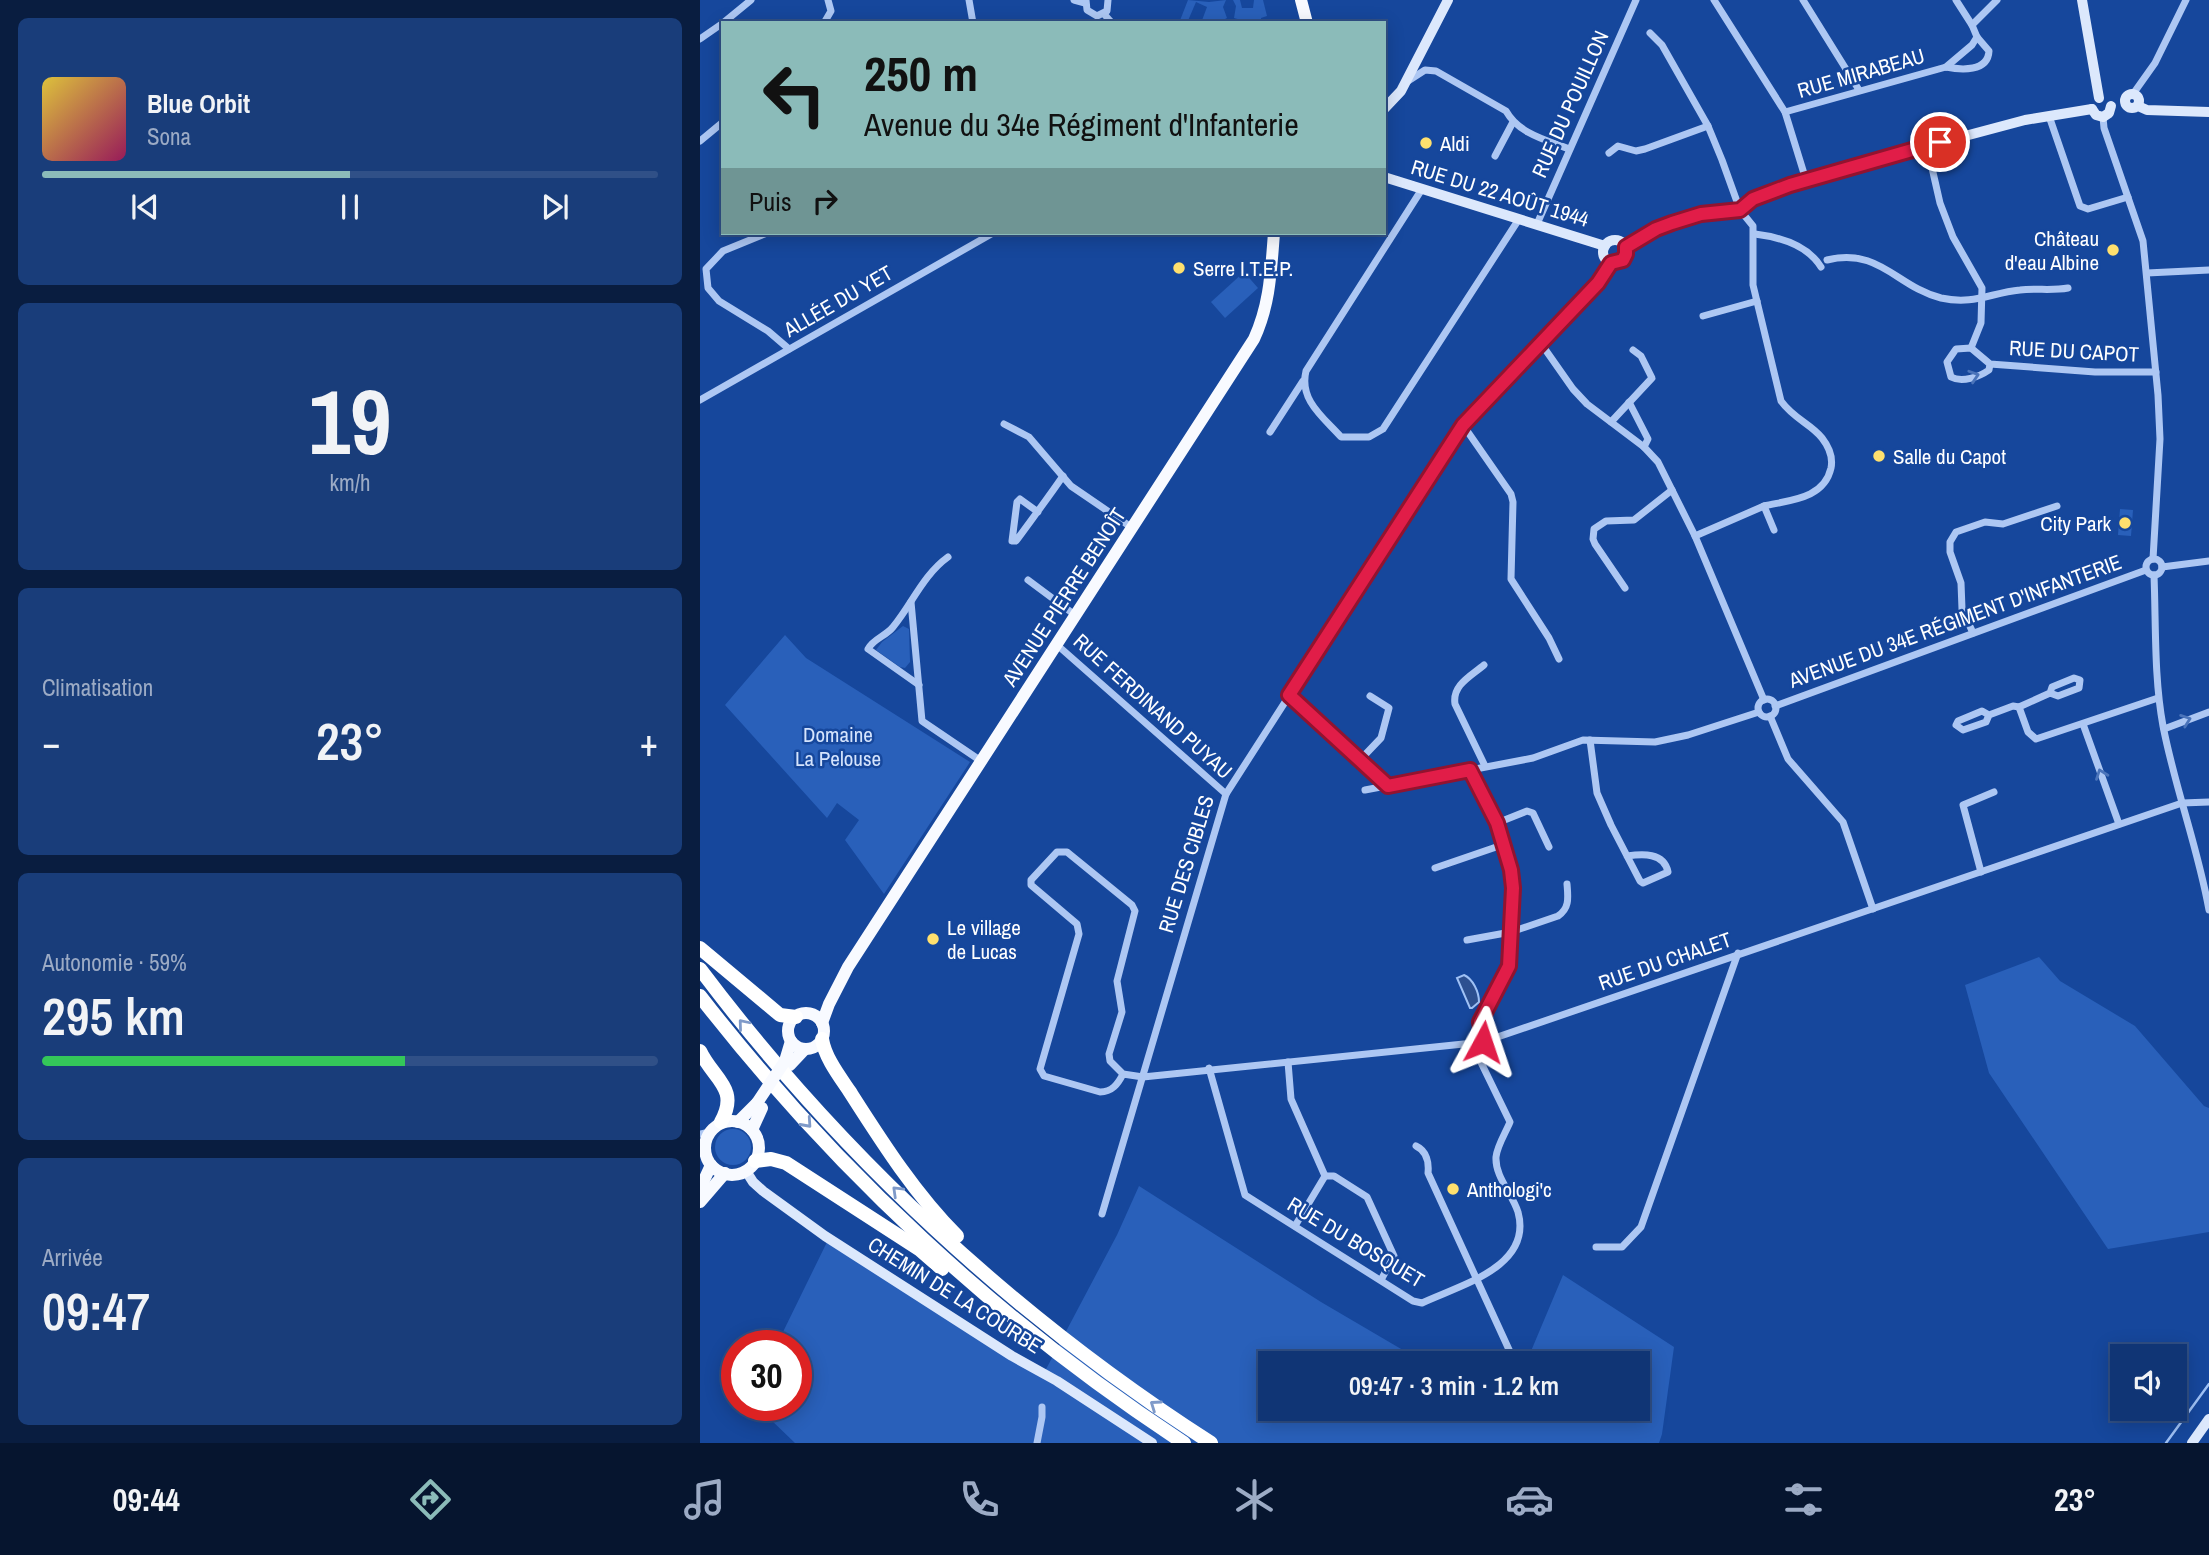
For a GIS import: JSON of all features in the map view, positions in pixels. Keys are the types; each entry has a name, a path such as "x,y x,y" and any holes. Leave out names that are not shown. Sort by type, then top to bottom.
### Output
{"highway":[{"path":"700,948 780,1015 802,1015"},
{"path":"700,969 782,1070 857,1152 950,1241 1087,1356 1212,1443"},
{"path":"700,996 772,1085 846,1164 950,1264 1033,1334 1132,1409"},
{"path":"822,1040 825,1051 849,1091 926,1202 983,1262 1087,1356"},
{"path":"700,1051 728,1094 729,1107 721,1122"},
{"path":"751,1166 771,1159 786,1163 919,1249 1048,1354 1094,1387 1184,1443"}],"main road":[{"path":"1301,0 1306,21"},
{"name":"AVENUE PIERRE BENOÎT","path":"802,1015 820,1004 848,967 1259,329 1264,318 1271,275 1274,235"},
{"name":"AVENUE PIERRE BENOÎT","path":"822,1023 848,967"},
{"path":"738,1122 760,1105 805,1049 815,1047 822,1040 824,1030 817,1017 802,1015 788,1031 791,1041 785,1060 760,1105 752,1130"},
{"path":"791,1041 805,1049"},
{"path":"721,1122 738,1122 752,1130 759,1145 751,1166 739,1174 724,1173 712,1165 703,1146 706,1141 705,1133 721,1122"},
{"path":"700,1189 712,1165"},
{"path":"700,1202 724,1173"}],"street":[{"path":"825,21 831,11 828,0"},
{"path":"969,0 973,21"},
{"path":"1074,0 1086,1 1089,13 1097,16 1104,14 1108,8 1108,0"},
{"path":"1386,107 1397,97 1406,82 1448,0"},
{"name":"RUE DU POUILLON","path":"1537,223 1636,0"},
{"path":"1714,0 1785,112 1807,180"},
{"path":"1803,0 1859,90"},
{"name":"RUE MIRABEAU","path":"1946,67 1961,70 1984,63 1990,55 1956,0"},
{"path":"1972,26 1997,0"},
{"path":"2082,0 2099,98"},
{"path":"2111,106 2124,102 2126,97 2133,94 2155,62 2186,0"},
{"path":"725,21 746,2"},
{"path":"1104,14 1110,21"},
{"path":"700,40 721,24"},
{"path":"1650,33 1662,46 1707,127 1740,210 1752,223 1755,234 1753,285 1781,401 1790,414 1821,437 1832,459 1828,480 1811,495 1764,506 1695,536"},
{"name":"RUE MIRABEAU","path":"1785,112 1946,67 1972,45 1977,37"},
{"path":"1406,82 1424,70 1436,71 1506,111 1513,122 1531,134 1569,149"},
{"path":"2133,94 2138,98 2138,106"},
{"path":"2099,98 2107,99 2111,106 2109,113 2103,117 2096,115 2092,108 2094,101 2099,98"},
{"path":"2124,102 2130,108 2138,106 2147,110 2209,112"},
{"path":"1626,247 1672,223 1701,214 1740,210 1753,199 1807,180 1927,145 2092,108"},
{"path":"2049,116 2080,206 2088,209 2128,197"},
{"path":"2103,117 2104,128 2143,241 2147,273 2160,439 2153,559"},
{"path":"1495,156 1513,122"},
{"path":"700,141 721,124"},
{"path":"1609,153 1618,146 1646,149 1707,127"},
{"path":"1927,145 1940,203 1949,227 1979,281 1983,299"},
{"name":"RUE DU 22 AOÛT 1944","path":"1386,178 1605,246"},
{"path":"1422,189 1306,371 1304,389 1312,405 1341,437 1369,437 1383,429 1519,219"},
{"path":"1755,234 1781,238 1792,243 1810,254 1821,267"},
{"path":"762,235 723,251 705,269 708,288 719,301 768,331 789,349"},
{"name":"ALLÉE DU YET","path":"700,400 989,235"},
{"path":"1616,240 1626,247 1623,260 1611,263 1604,257 1605,246 1616,240"},
{"path":"1827,260 1866,259 1920,290 1941,298 1983,299 2020,290 2068,288"},
{"name":"RUE DES CIBLES","path":"1102,1214 1226,794 1463,425 1598,283 1611,263"},
{"path":"2147,273 2209,270"},
{"name":"RUE DU CAPOT","path":"1971,348 1981,323 1983,299"},
{"path":"1703,316 1757,301"},
{"path":"1540,342 1587,404 1644,447 1658,462 1695,536 1764,700"},
{"name":"RUE DU CAPOT","path":"1990,364 1989,370 1984,373 1961,380 1951,377 1947,362 1956,349 1971,348 1990,364 2081,371 2155,372"},
{"path":"1611,422 1652,378 1641,356 1633,350"},
{"path":"1270,432 1304,381"},
{"path":"1629,402 1648,439 1644,447"},
{"path":"1004,424 1029,437 1072,486 1131,527"},
{"path":"1463,425 1511,494 1511,579 1549,638 1559,659"},
{"path":"1038,512 1020,499 1017,502 1012,541 1016,541 1038,512 1063,476"},
{"path":"1625,588 1592,539 1594,529 1606,521 1634,520 1672,490"},
{"path":"1764,506 1774,530"},
{"path":"1973,633 1962,608 1961,583 1950,552 1950,542 1956,532 1986,522 2003,524 2057,506"},
{"path":"919,685 868,649 870,644 891,630 933,568 948,557"},
{"path":"2153,559 2158,560 2162,567 2160,573 2154,575"},
{"path":"2153,559 2147,563 2146,570 2154,575"},
{"path":"2162,567 2209,561"},
{"name":"AVENUE DU 34E RÉGIMENT D'INFANTERIE","path":"1775,706 2146,570"},
{"path":"2154,575 2158,698 2209,910"},
{"path":"1028,580 1075,615"},
{"path":"911,603 922,721 981,761"},
{"name":"RUE FERDINAND PUYAU","path":"1056,644 1226,794"},
{"path":"1484,665 1455,689 1454,696 1455,704 1485,766"},
{"path":"1989,715 2013,706 2019,707 2050,693"},
{"path":"1289,695 1388,786"},
{"path":"1360,760 1381,738 1389,708 1370,696"},
{"path":"2019,707 2028,732 2036,739 2158,698"},
{"path":"1764,700 1771,701 1775,706 1775,712 1770,716 1764,717 1759,712 1759,704 1764,700"},
{"path":"1365,790 1534,758 1583,740 1655,742 1688,735 1759,712"},
{"path":"2164,729 2209,712"},
{"path":"1770,716 1788,758 1843,822 1873,909"},
{"path":"2083,724 2119,824"},
{"path":"1590,740 1597,793 1627,856 1640,881 1643,883 1668,872 1667,866 1659,858 1645,854 1627,856"},
{"path":"1470,770 1505,844 1511,870 1513,907 1509,966 1480,1022 1483,1042"},
{"path":"1981,872 1963,804 1994,792"},
{"name":"RUE DU CHALET","path":"1123,1074 1143,1077 1209,1068 1483,1042 2182,803 2209,802"},
{"path":"1497,823 1527,811 1533,813 1549,847"},
{"path":"1436,868 1505,844"},
{"path":"1057,852 1067,852 1132,905 1135,911 1117,981 1122,1012 1109,1054 1110,1061 1123,1074 1119,1083 1108,1092 1100,1092 1041,1073 1079,934 1077,924 1031,885 1031,880 1057,852"},
{"path":"1467,940 1511,932 1563,913 1569,899 1567,884"},
{"path":"1596,1247 1622,1247 1641,1227 1738,954"},
{"name":"RUE DU BOSQUET","path":"1209,1068 1245,1195 1418,1303 1498,1266 1516,1248 1519,1233 1518,1212 1497,1168 1496,1154 1510,1122 1472,1044"},
{"path":"1288,1062 1292,1099 1325,1176"},
{"path":"1416,1146 1422,1148 1429,1164 1428,1174 1510,1351"},
{"name":"CHEMIN DE LA COURBE","path":"751,1166 753,1182 825,1236 1152,1443"},
{"path":"1295,1226 1325,1176"},
{"path":"1325,1176 1334,1176 1367,1197 1394,1256 1381,1280"},
{"path":"1037,1443 1042,1407"},
{"path":"2192,1443 2209,1419"}],"green space":[{"path":"1188,0 1226,0 1223,7 1227,18 1221,21 1202,21 1207,7 1196,2 1188,21 1180,21"},
{"path":"1233,0 1240,0 1242,8 1253,8 1254,0 1263,0 1267,16 1261,18 1261,21 1234,18 1236,6"},
{"path":"1244,272 1258,288 1225,318 1211,302"},
{"name":"City Park","path":"2120,509 2133,510 2131,536 2118,535"},
{"path":"903,626 909,629 910,662 905,668 876,650"},
{"name":"Domaine La Pelouse","path":"785,635 806,658 970,762 884,894 845,840 859,820 837,803 827,818 725,705"},
{"path":"2039,957 2060,981 2135,1026 2204,1106 2209,1108 2209,1232 2108,1249 1989,1073 1965,985"},
{"path":"733,1129 746,1134 751,1147 746,1160 733,1165 720,1160 715,1147 720,1134"},
{"path":"1139,1186 1321,1302 1405,1351 1258,1351 1258,1421 1650,1421 1650,1351 1531,1351 1563,1275 1674,1347 1659,1443 795,1443 772,1421 812,1421 812,1330 784,1330 827,1242 1044,1373 1117,1235"}],"shaded area":[{"path":"1464,975 1473,983 1478,994 1479,1002 1472,1008 1457,978"}],"waterway":[{"path":"2166,1443 2209,1384"}],"place":[{"name":"Aldi","path":"1426,143"},
{"name":"Château d'eau Albine","path":"2113,250"},
{"name":"Serre I.T.E.P.","path":"1179,268"},
{"name":"Salle du Capot","path":"1879,456"},
{"name":"City Park","path":"2125,523"},
{"name":"Le village de Lucas","path":"933,939"},
{"name":"Anthologi'c","path":"1453,1189"}],"route":[{"path":"1483,1042 1480,1022 1482,1015 1509,966 1513,888 1505,844 1470,770 1388,786 1289,695 1387,539 1463,425 1598,283 1611,263 1625,258 1626,247 1672,223 1701,214 1740,210 1753,199 1790,185 1940,142"}]}
